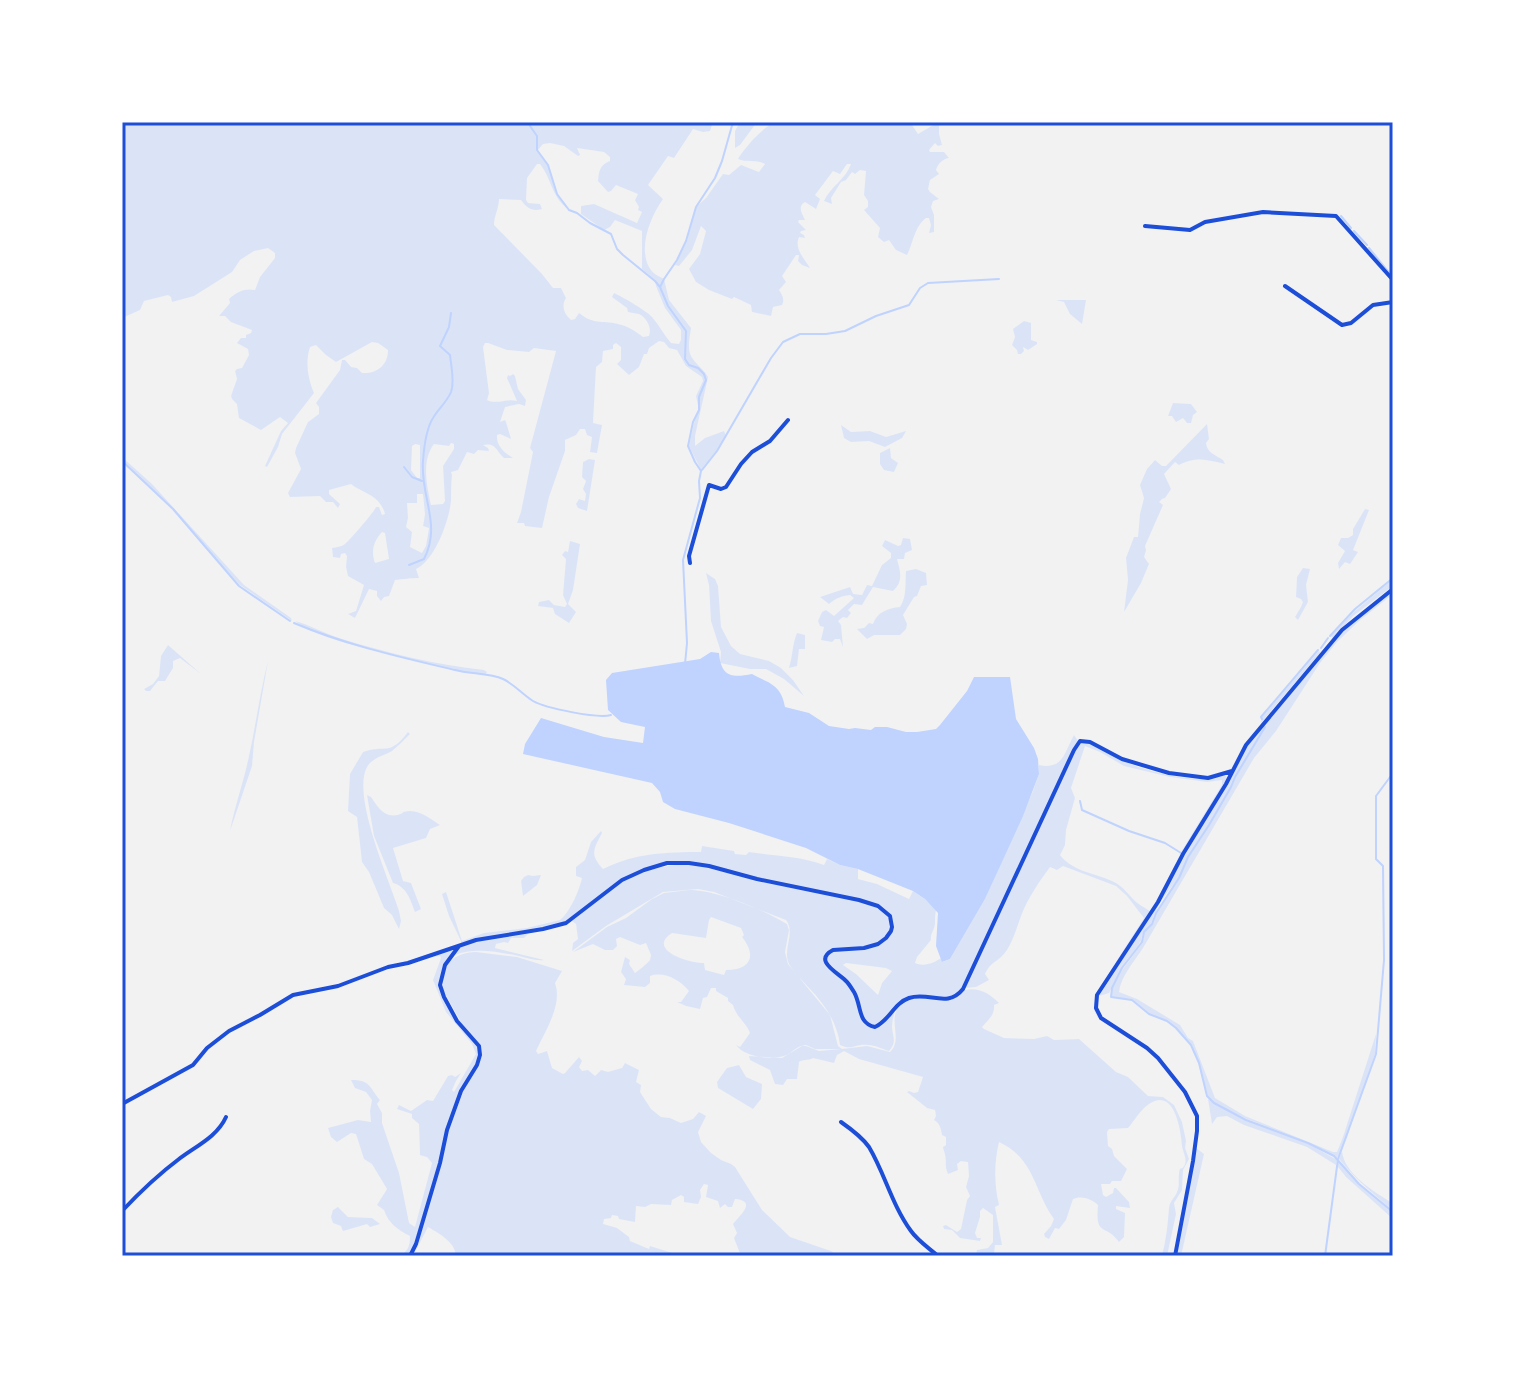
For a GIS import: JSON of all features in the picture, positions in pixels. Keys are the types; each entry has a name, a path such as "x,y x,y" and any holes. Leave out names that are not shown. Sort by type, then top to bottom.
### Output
{"street":[{"path":"1145,226 1190,230 1205,222 1263,212 1336,216 1393,280"},
{"path":"1285,286 1342,325 1351,323 1373,305 1393,302"},
{"path":"690,563 689,556 709,485 721,489 726,487 752,452 770,441 788,420"},
{"path":"1175,1256 1195,1152 1198,1123 1195,1108 1153,1053 1101,1018 1097,995 1158,902 1246,745 1353,619 1393,589"},
{"path":"122,1104 193,1065 207,1048 229,1031 283,999 338,986 461,944 566,923 622,880 652,867 673,863 709,866 859,900 878,906 887,913 892,927 882,941 869,947 833,950 826,956 827,966 849,984 858,998 862,1020 875,1027 882,1024 906,999 924,996 949,999 960,993 1080,741 1095,744 1122,759 1177,775 1208,778 1232,771"},
{"path":"410,1256 440,1163 447,1130 461,1091 479,1060 479,1046 457,1021 440,985 445,965 461,944"},
{"path":"122,1211 177,1160 221,1127 226,1117"},
{"path":"841,1122 868,1146 903,1219 917,1239 938,1256"}],"shaded area":[{"path":"122,122 713,122 710,131 693,129 674,158 668,156 648,185 663,199 650,222 645,250 649,267 664,279 669,300 691,328 690,353 708,377 695,446 705,438 724,431 726,436 717,451 701,470 689,446 699,410 696,396 703,381 686,366 677,350 659,341 649,348 639,367 629,375 617,364 621,360 621,347 616,343 613,349 603,351 602,362 596,367 593,423 602,425 597,453 590,452 592,437 587,435 585,429 580,429 576,435 565,440 565,451 542,528 517,523 533,452 530,448 556,351 534,348 529,352 507,350 485,343 487,400 517,401 507,378 513,374 526,400 525,406 505,407 500,422 505,420 511,439 497,435 500,446 513,458 504,458 491,445 483,445 489,451 467,452 458,470 451,472 451,501 447,519 435,549 416,569 419,578 395,580 389,596 381,601 377,591 369,589 355,618 348,614 356,611 364,585 348,576 345,553 340,558 333,557 332,548 345,544 376,507 382,515 385,514 383,508 351,484 329,490 329,494 340,504 338,508 320,496 290,497 288,493 301,469 296,448 308,422 319,414 316,403 340,370 342,360 362,373 372,372 384,364 388,350 372,342 336,362 316,345 310,347 308,370 314,393 282,434 267,467 281,431 288,423 280,417 261,430 239,418 237,404 231,396 237,379 235,371 242,368 249,355 248,349 237,343 252,330 219,316 235,294 255,290 275,253 268,248 254,251 240,260 232,272 194,296 172,302 168,295 144,301 140,310 122,318","holes":["543,144 564,146 578,156 577,148 604,152 610,161 601,168 598,181 608,192 616,185 638,194 635,200 638,210 642,212 637,223 594,204 581,206 581,214 604,230 615,220 642,231 642,269 655,280 665,308 681,330 679,344 671,343 649,314 614,293 612,297 628,312 644,318 649,327 649,336 643,337 625,326 593,321 579,313 571,320 564,310 566,298 561,288 553,288 494,225 499,199 521,200 530,209 542,209 540,204 526,200 527,178 537,164 544,170 558,199 569,210 556,194 548,165 537,151","434,444 454,444 443,466 445,501 431,505 427,458","420,445 420,478 411,470 412,446","417,494 423,494 423,526 429,528 422,553 410,547 412,532 406,527 407,503 417,503","382,532 385,533 389,559 375,563 373,551"]},
{"path":"740,122 757,122 735,148 735,131"},
{"path":"775,122 910,122 918,134 935,124 939,125 942,145 935,143 929,150 944,152 949,158 939,164 936,170 939,174 930,180 928,189 939,199 933,201 931,207 934,232 929,233 931,225 929,218 926,218 916,231 907,255 896,250 889,240 884,242 878,237 880,228 864,210 868,207 864,195 866,171 852,172 831,198 832,204 824,201 851,164 847,164 840,174 833,171 815,195 820,199 816,209 805,202 801,208 805,220 798,222 806,230 800,233 805,238 799,237 798,246 810,268 802,265 798,261 799,255 796,255 782,276 786,282 779,290 782,305 773,307 771,316 752,312 751,305 696,282 689,269 700,254 706,231 701,226 692,250 679,266 675,265 687,241 696,207 723,174 729,175 741,165 759,172 765,164 738,159 754,138"},
{"path":"1056,300 1086,300 1082,324 1070,314 1064,302"},
{"path":"1024,321 1031,323 1031,340 1037,344 1028,350 1023,347 1024,351 1018,354 1012,345 1015,337 1013,329"},
{"path":"1173,403 1191,404 1197,412 1191,423 1183,418 1176,422 1168,416"},
{"path":"1207,424 1208,449 1225,464 1202,460 1179,465 1175,462 1164,474 1171,489 1159,502 1163,505 1145,546 1144,557 1149,564 1124,612 1128,580 1126,558 1134,537 1138,537 1144,498 1140,485 1147,469 1155,460 1166,466"},
{"path":"841,425 851,432 870,431 886,437 906,431 902,438 885,447 869,441 851,442 844,438"},
{"path":"890,448 891,458 898,463 894,472 884,470 880,464 880,453"},
{"path":"122,457 152,484 244,585 292,621 240,585"},
{"path":"595,460 587,511 576,504 579,499 585,501 583,462"},
{"path":"1365,509 1369,510 1353,550 1358,552 1350,564 1345,562 1339,569 1338,563 1345,551 1338,545 1341,538 1353,535 1353,529"},
{"path":"903,538 910,539 912,550 905,553 904,559 897,559 900,576 893,591 873,587 862,605 854,604 848,610 851,613 847,618 838,621 843,647 840,639 832,642 821,640 824,627 818,621 822,612 826,610 834,616 854,598 844,596 829,604 820,597 850,587 853,594 862,595 867,585 872,586 882,565 891,558 891,553 882,546 885,540 898,546"},
{"path":"570,541 580,544 568,604 576,612 569,623 555,614 553,608 538,606 539,602 549,600 554,605 565,607 567,604 563,595 566,559 562,555 568,552"},
{"path":"1303,568 1310,569 1306,585 1308,602 1298,620 1295,617 1303,602 1296,597 1297,577"},
{"path":"916,569 926,573 927,585 921,586 903,615 906,629 900,635 874,635 867,639 857,629 873,624 884,611 900,607 905,594 906,571"},
{"path":"706,573 715,579 718,586 721,627 731,646 740,654 769,661 781,668 804,696 766,669 720,663 721,652 711,621"},
{"path":"1393,579 1393,586 1353,616 1333,638 1331,636 1354,612"},
{"path":"1393,591 1337,642 1254,758 1125,975 1119,992 1137,999 1180,1025 1193,1041 1215,1098 1245,1116 1333,1152 1337,1152 1343,1137 1376,1034 1375,1054 1337,1158 1308,1142 1247,1119 1214,1103 1208,1096 1192,1045 1177,1028 1149,1013 1132,999 1111,997 1123,969 1143,942 1144,933 1152,925 1156,913 1178,880 1162,900 1109,993 1099,996 1153,912 1247,746 1343,632"},
{"path":"295,621 377,649 487,672 485,675 462,672 355,645 316,633"},
{"path":"797,633 805,635 805,649 799,649 797,666 789,668 794,642"},
{"path":"168,645 201,674 180,658 173,661 173,668 165,681 158,681 150,691 146,691 144,689 159,676 161,656"},
{"path":"1320,653 1261,723 1262,717"},
{"path":"268,661 252,766 230,831 247,765"},
{"path":"408,732 410,734 392,751 370,763 364,775 372,835 399,911 399,929 392,915 384,908 362,862 357,817 348,811 350,774 363,752 396,745"},
{"path":"1074,735 1078,741 962,989 953,997 906,998 882,1023 875,1026 865,1022 850,984 831,969 827,961 829,952 864,949 887,939 892,919 878,906 709,865 673,862 621,879 565,922 461,943 442,894 446,892 462,941 484,933 560,920 571,907 581,883 582,878 576,876 576,867 585,860 591,842 601,831 594,855 603,869 651,854 701,852 702,846 734,851 735,854 746,855 749,852 824,865 827,859 858,869 858,879 909,899 913,891 925,899 936,910 935,925 931,940 915,963 929,964 941,958 943,962 950,959 985,899 1033,791 1039,765 1058,762","holes":["843,965 892,971 882,983 878,995"]},
{"path":"1082,742 1158,773 1201,779 1225,775 1227,778 1183,854 1181,852 1222,785 1222,780 1207,782 1170,777 1124,766 1085,746 1071,788 1075,798 1060,855 1079,869 1116,883 1151,912 1096,995 1099,1018 1094,1010 1095,995 1144,918 1116,886 1063,866 1057,870 1050,867 1038,884 1008,947 985,974 989,980 976,987 965,988"},
{"path":"367,795 388,815 413,811 440,825 430,829 426,838 393,848 403,881 411,883 421,909 415,912 405,891 393,883 374,836"},
{"path":"689,864 858,901 889,916 885,938 877,943 834,949 825,953 824,961 826,967 845,982 856,999 861,1020 867,1026 875,1029 883,1025 896,1008 892,1025 894,1042 889,1051 871,1045 840,1045 833,1021 825,1008 789,964 790,930 786,920 714,892 698,889 663,892 606,926 572,951 573,943 578,939 576,924 572,921 602,895 637,875 662,867"},
{"path":"528,875 541,875 537,885 523,896 521,881"},
{"path":"689,890 713,893 753,907 787,924 789,930 785,952 788,964 830,1015 838,1046 842,1049 867,1046 890,1052 896,1040 895,1013 905,1001 920,997 950,1000 964,990 974,989 999,1003 994,1005 992,1015 982,1027 984,1029 1004,1038 1047,1036 1054,1040 1079,1039 1148,1096 1163,1097 1174,1105 1182,1122 1189,1159 1183,1170 1182,1190 1174,1203 1176,1214 1167,1256 1162,1256 1169,1208 1178,1189 1179,1171 1186,1160 1175,1113 1165,1101 1149,1104 1128,1128 1109,1129 1107,1132 1108,1146 1127,1169 1121,1181 1101,1184 1106,1197 1116,1188 1129,1202 1130,1208 1116,1206 1125,1213 1124,1237 1119,1242 1100,1226 1098,1205 1083,1198 1073,1199 1066,1220 1059,1229 1055,1228 1049,1239 1045,1237 1054,1219 1027,1166 1011,1149 999,1142 995,1174 999,1205 995,1207 1002,1245 995,1245 994,1254 976,1254 977,1250 988,1248 993,1242 993,1215 983,1208 980,1211 975,1233 977,1238 981,1238 980,1241 960,1238 952,1230 944,1229 946,1225 957,1232 961,1229 970,1196 966,1187 968,1162 961,1161 957,1164 958,1170 948,1174 943,1147 946,1137 934,1120 935,1110 927,1108 907,1092 918,1092 923,1077 859,1059 844,1051 837,1055 834,1063 813,1058 801,1061 797,1079 787,1079 783,1085 775,1084 770,1070 750,1060 749,1056 758,1057 736,1045 740,1047 750,1033 728,998 716,988 711,988 707,997 703,998 700,1009 677,1002 681,1002 689,991 666,976 650,976 650,983 645,987 624,985 626,979 621,972 625,957 630,960 635,973 650,960 646,943 640,945 620,937 616,939 617,946 613,950 593,944 573,952 664,893","holes":["711,917 741,928 749,961 741,968 726,970 724,975 705,970 704,963 673,954 664,945 665,939 672,933 706,938"]},
{"path":"530,932 524,938 511,938 508,943 496,944 495,948 544,960 487,951 455,955 461,945"},
{"path":"455,948 439,980 450,1010 478,1047 478,1060 460,1091 413,1248 408,1256 400,1256 408,1248 410,1236 394,1226 377,1205 387,1189 372,1164 364,1159 356,1134 351,1133 337,1142 328,1128 358,1120 371,1122 372,1100 366,1092 355,1088 351,1080 369,1085 380,1100 377,1104 399,1173 409,1223 415,1227 432,1163 420,1155 419,1124 412,1114 397,1109 399,1105 411,1111 427,1100 433,1101 448,1076 455,1077 461,1073 452,1090 454,1092 476,1054 472,1044 446,1012 433,980 441,958 433,957"},
{"path":"476,952 517,957 562,971 555,983 555,1009 536,1051 538,1054 547,1051 552,1068 563,1074 579,1057 582,1071 588,1070 595,1076 601,1070 608,1072 622,1068 625,1063 639,1070 636,1082 641,1085 640,1092 651,1109 661,1117 681,1123 693,1119 699,1112 706,1116 698,1132 701,1142 711,1153 735,1167 762,1210 790,1237 838,1256 741,1256 734,1238 737,1233 733,1224 745,1209 745,1203 735,1199 732,1207 725,1204 720,1208 718,1201 706,1197 708,1185 704,1184 698,1204 684,1202 681,1195 672,1200 671,1205 636,1206 635,1222 612,1215 604,1219 603,1224 617,1228 630,1241 649,1249 650,1246 682,1256 456,1256 450,1243 428,1227 414,1254 449,1130 463,1092 482,1055 480,1046 462,1024 443,990 444,974 454,958"},
{"path":"739,1065 746,1077 762,1084 761,1099 753,1109 718,1088 717,1082 727,1068"},
{"path":"1208,1099 1241,1118 1307,1143 1337,1160 1336,1165 1307,1147 1227,1116 1217,1117 1212,1124"},
{"path":"1196,1148 1204,1154 1181,1256 1176,1256"},
{"path":"1342,1151 1354,1175 1392,1203 1393,1211 1345,1167 1339,1159"},
{"path":"1338,1161 1393,1213 1393,1219 1346,1177 1338,1167"},
{"path":"338,1207 348,1217 372,1218 380,1224 370,1227 367,1224 343,1231 331,1217"}],"water":[{"path":"711,652 719,653 722,667 729,674 752,674 774,686 781,694 785,707 809,713 829,726 849,729 887,727 917,732 936,729 967,691 974,677 1010,677 1016,719 1034,748 1039,774 985,899 950,959 942,962 936,946 938,913 913,891 840,865 806,848 675,809 663,802 660,792 652,783 523,754 525,744 541,718 604,737 643,743 645,727 621,722 608,710 606,680 612,673 700,659"}],"waterway":[{"path":"660,287 686,241 696,207 715,178 733,122"},
{"path":"530,126 537,136 537,150 548,165 557,194 569,210 611,234 617,249 660,287 668,306 686,331 685,359 689,365 698,368 706,380 688,446 701,471 700,498 683,560 687,643 685,664"},
{"path":"1341,216 1351,228"},
{"path":"1354,231 1367,245"},
{"path":"1369,248 1391,275"},
{"path":"702,470 717,451 783,342 800,334 845,331 909,305 920,288 928,283 999,279"},
{"path":"409,565 424,559 429,546 431,522 423,456 431,422 452,388 450,355 440,346 449,327 451,313"},
{"path":"122,461 173,509 239,586 290,621"},
{"path":"404,467 412,477 422,481"},
{"path":"1330,636 1355,609 1393,578"},
{"path":"294,623 373,650 498,677 533,701 548,707 584,714 611,715"},
{"path":"1321,648 1328,638"},
{"path":"1262,719 1318,650"},
{"path":"1265,727 1152,924 1144,932 1142,942 1122,968 1111,997 1132,1000 1149,1014 1176,1028 1191,1045 1207,1096 1214,1103 1246,1120 1334,1156 1359,1184 1393,1212"},
{"path":"1325,1256 1338,1159 1376,1054 1384,960 1383,866 1376,859 1376,796 1393,773"},
{"path":"1080,801 1082,810 1165,843 1181,853"}]}
